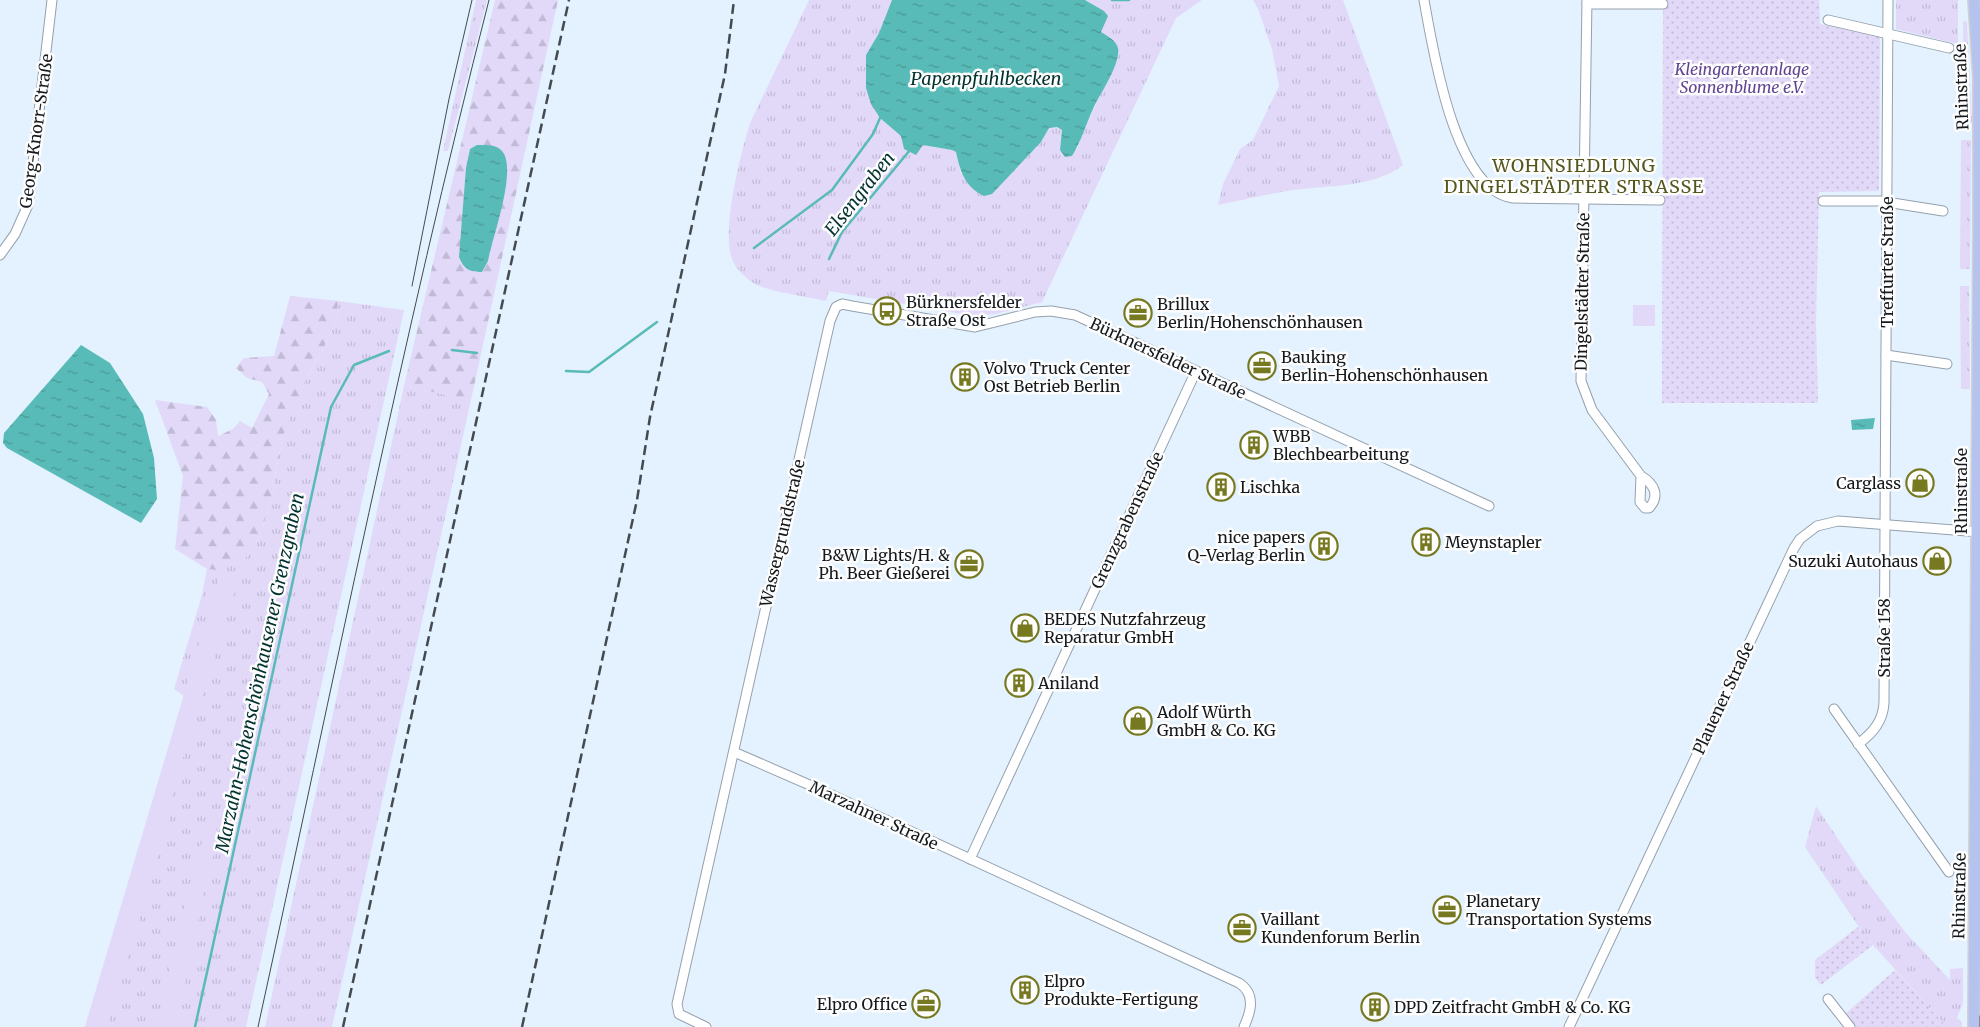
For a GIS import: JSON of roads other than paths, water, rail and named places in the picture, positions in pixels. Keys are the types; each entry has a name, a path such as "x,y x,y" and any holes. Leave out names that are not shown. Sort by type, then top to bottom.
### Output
{"main road":[{"name":"Rhinstraße","path":"1974,0 1979,78 1974,1027"}],"street":[{"name":"Georg-Knorr-Straße","path":"0,255 16,234 28,204 52,0"},
{"path":"1424,0 1437,67 1459,138 1479,175 1496,192 1506,197 1660,200"},
{"name":"Treffurter Straße","path":"1884,523 1888,0"},
{"path":"1587,2 1663,4"},
{"name":"Dingelstädter Straße","path":"1587,2 1581,369 1583,391 1592,410 1641,476"},
{"path":"1828,20 1888,32 1949,48"},
{"path":"1823,201 1887,203 1942,211"},
{"name":"Bürknersfelder Straße","path":"832,313 836,307 842,304 976,327 1035,312 1061,312 1075,315 1489,506"},
{"name":"Wassergrundstraße","path":"734,752 832,313"},
{"path":"1886,355 1947,364"},
{"name":"Grenzgrabenstraße","path":"970,859 1196,371"},
{"name":"Plauener Straße","path":"1569,1027 1794,548 1808,532 1827,522 1847,520 1978,532"},
{"name":"Straße 158","path":"1858,744 1876,728 1884,710 1884,523"},
{"path":"1834,709 1949,872"},
{"path":"706,1027 679,1014 677,1004 734,752"},
{"name":"Marzahner Straße","path":"734,752 1245,986 1251,999 1250,1013 1244,1027"},
{"path":"1828,999 1850,1027"}],"water":[{"name":"Papenpfuhlbecken","path":"892,0 1085,0 1104,11 1108,16 1101,32 1115,43 1118,48 1118,55 1113,71 1093,109 1072,156 1065,157 1060,150 1062,130 1057,127 1049,128 1041,142 992,194 984,196 972,188 964,178 956,152 923,145 916,155 904,149 901,136 880,118 871,104 866,88 866,55 879,33"},
{"path":"477,145 491,145 500,149 506,160 507,173 506,188 488,261 482,272 467,269 459,257 466,168 470,149"},
{"path":"81,345 110,363 143,414 154,458 157,499 141,523 7,448 3,443 4,433"},
{"path":"1875,418 1873,429 1852,430 1851,420"}],"waterway":[{"name":"Marzahn-Hohenschönhausener Grenzgraben","path":"1112,0 1129,0"},
{"name":"Marzahn-Hohenschönhausener Grenzgraben","path":"754,248 832,190 873,134 880,118"},
{"name":"Elsengraben","path":"829,259 842,232 910,150"},
{"name":"Marzahn-Hohenschönhausener Grenzgraben","path":"566,371 589,372 657,322"},
{"name":"Marzahn-Hohenschönhausener Grenzgraben","path":"452,350 477,353"},
{"name":"Marzahn-Hohenschönhausener Grenzgraben","path":"195,1027 331,407 354,365 389,351"}],"tram line":[{"path":"412,286 449,99 472,0"},
{"path":"258,1027 397,384 489,0"},
{"path":"1980,1016 1980,1027"}],"railway":[{"path":"343,1027 569,0"},
{"path":"522,1027 637,500 650,417 725,74 734,0"}],"place":[{"name":"Bürknersfelder Straße Ost","path":"887,311"},
{"name":"Brillux Berlin/Hohenschönhausen","path":"1138,313"},
{"name":"Bauking Berlin-Hohenschönhausen","path":"1262,366"},
{"name":"Volvo Truck Center Ost Betrieb Berlin","path":"965,377"},
{"name":"WBB Blechbearbeitung","path":"1254,445"},
{"name":"Carglass","path":"1920,483"},
{"name":"Lischka","path":"1221,487"},
{"name":"Meynstapler","path":"1426,542"},
{"name":"nice papers Q-Verlag Berlin","path":"1324,546"},
{"name":"Suzuki Autohaus","path":"1937,561"},
{"name":"B&W Lights/H. & Ph. Beer Gießerei","path":"969,564"},
{"name":"BEDES Nutzfahrzeug Reparatur GmbH","path":"1025,628"},
{"name":"Aniland","path":"1019,683"},
{"name":"Adolf Würth GmbH & Co. KG","path":"1138,721"},
{"name":"Planetary Transportation Systems","path":"1447,910"},
{"name":"Vaillant Kundenforum Berlin","path":"1242,928"},
{"name":"Elpro Produkte-Fertigung","path":"1025,990"},
{"name":"Elpro Office","path":"926,1004"},
{"name":"DPD Zeitfracht GmbH & Co. KG","path":"1375,1007"}],"district":[{"name":"WOHNSIEDLUNG DINGELSTÄDTER STRASSE","path":"1574,176"}],"park label":[{"name":"Kleingartenanlage Sonnenblume e.V.","path":"1742,78"}]}
